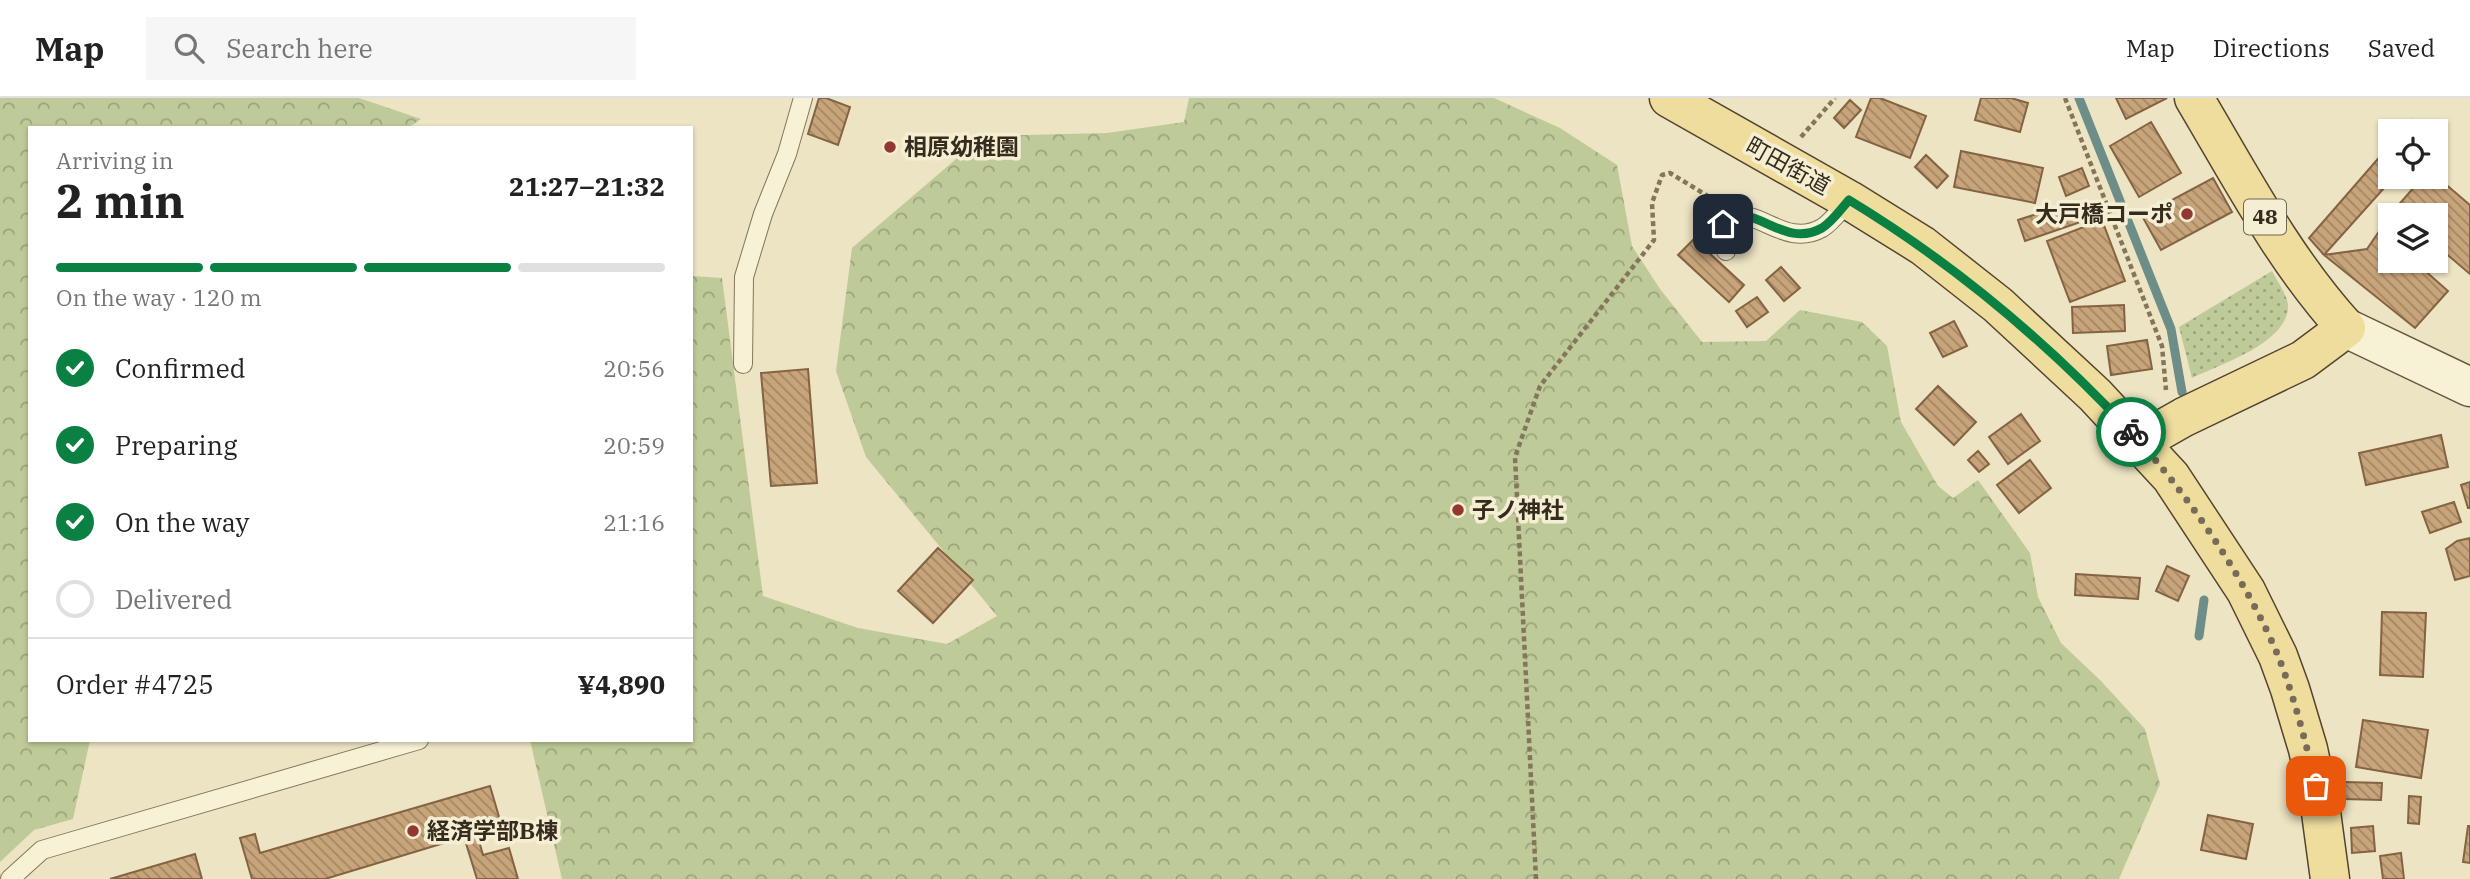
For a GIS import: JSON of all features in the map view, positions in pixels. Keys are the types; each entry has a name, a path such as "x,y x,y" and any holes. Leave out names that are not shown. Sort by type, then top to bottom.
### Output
{"main road":[{"name":"町田街道","path":"1669,98 1849,200 1923,246 1998,305 2095,395 2155,433 2171,477 2225,559 2262,622 2278,656 2308,749 2320,805 2330,879"},
{"name":"48","path":"2194,98 2277,236 2319,298 2346,328"},
{"path":"2155,433 2303,360 2346,328"}],"street":[{"path":"2346,328 2470,387"}],"lane":[{"path":"743,363 744,277 763,214 787,154 803,98"},
{"path":"1726,251 1723,224 1739,215 1749,215 1785,233 1806,233 1825,227 1849,200"},
{"path":"10,879 42,850 412,742"}],"path":[{"path":"1782,162 1835,98"},
{"path":"2065,98 2162,346 2155,433"},
{"path":"1536,879 1515,457 1540,386 1654,240 1652,203 1662,175 1670,173 1739,215"}],"green space":[{"path":"0,98 359,98 421,119 411,126 28,126 28,742 90,742 73,819 34,830 0,862"},
{"path":"1189,98 1494,98 1560,128 1617,165 1632,246 1660,289 1702,342 1766,341 1800,310 1862,322 1887,346 1901,422 1938,486 1953,498 1978,480 2030,553 2038,597 2061,643 2145,729 2160,784 2119,879 562,879 530,742 693,742 693,276 722,278 763,596 858,628 947,644 997,616 866,457 836,371 852,248 983,136 1107,133 1184,122"},
{"path":"2272,271 2288,302 2285,319 2277,331 2251,351 2192,378 2179,327"}],"building":[{"path":"819,98 850,107 838,145 808,134"},
{"path":"1871,98 1880,98 1926,116 1910,158 1856,137"},
{"path":"1981,98 2011,98 2028,103 2020,132 1975,120"},
{"path":"2116,98 2167,98 2126,119"},
{"path":"1850,100 1861,110 1844,128 1834,118"},
{"path":"2151,122 2181,173 2139,197 2110,146"},
{"path":"1961,151 2043,168 2035,203 1954,187"},
{"path":"1926,155 1948,176 1937,188 1915,167"},
{"path":"2378,159 2378,189 2383,189 2324,255 2309,238"},
{"path":"2082,168 2089,186 2066,196 2059,177"},
{"name":"大戸橋コーポ","path":"2213,178 2232,212 2161,250 2142,216"},
{"path":"2448,186 2470,205 2470,274 2448,255 2448,203 2400,203 2412,189 2448,189"},
{"path":"2071,203 2078,223 2025,241 2018,220"},
{"path":"2102,220 2125,281 2070,302 2047,241"},
{"path":"2378,233 2378,273 2428,273 2448,291 2415,328 2324,255 2367,249"},
{"path":"1694,239 1744,285 1729,302 1678,255"},
{"path":"1781,267 1800,288 1784,301 1766,280"},
{"path":"1757,297 1768,312 1747,327 1736,311"},
{"path":"2124,305 2125,331 2073,333 2072,307"},
{"path":"1954,321 1967,346 1943,357 1930,333"},
{"path":"2147,340 2152,369 2111,375 2107,346"},
{"path":"808,369 817,483 771,486 761,373"},
{"path":"1938,386 1976,422 1954,445 1916,409"},
{"path":"2021,414 2040,441 2008,464 1989,437"},
{"path":"2441,435 2448,467 2366,485 2359,453"},
{"path":"1978,451 1989,464 1979,472 1968,460"},
{"path":"2030,460 2051,488 2019,513 1997,485"},
{"path":"2470,482 2470,508 2468,508 2461,485"},
{"path":"2454,502 2461,522 2430,533 2422,512"},
{"path":"2470,538 2470,576 2455,580 2446,549 2457,541"},
{"path":"938,548 973,580 933,623 898,591"},
{"path":"2167,566 2189,576 2178,601 2156,591"},
{"path":"2076,574 2140,578 2138,599 2075,595"},
{"path":"2382,612 2426,613 2423,677 2380,675"},
{"path":"2363,720 2428,730 2421,778 2356,767"},
{"path":"2345,782 2382,783 2381,800 2344,799"},
{"name":"経済学部B棟","path":"490,786 502,827 477,834 483,855 509,848 518,879 477,879 464,837 325,879 252,879 240,838 255,834 260,853"},
{"path":"2409,796 2421,797 2419,824 2408,823"},
{"path":"2208,815 2253,824 2246,859 2201,850"},
{"path":"2373,826 2375,851 2352,853 2351,828"},
{"path":"2470,826 2470,863 2463,862"},
{"path":"2401,853 2404,879 2383,879 2380,856"},
{"path":"195,854 202,879 110,879"}],"waterway":[{"path":"2079,98 2171,329 2182,392"},
{"path":"2199,636 2204,600"}],"way so far":[{"path":"2131,432 2171,477 2246,591 2278,656 2290,689 2316,786"}],"place":[{"name":"相原幼稚園","path":"890,147"},
{"name":"大戸橋コーポ","path":"2187,214"},
{"name":"子ノ神社","path":"1458,510"},
{"name":"経済学部B棟","path":"413,831"}],"route":[{"path":"1723,224 1739,215 1749,215 1785,233 1806,233 1825,227 1849,200 1923,246 1998,305 2131,432"}]}
